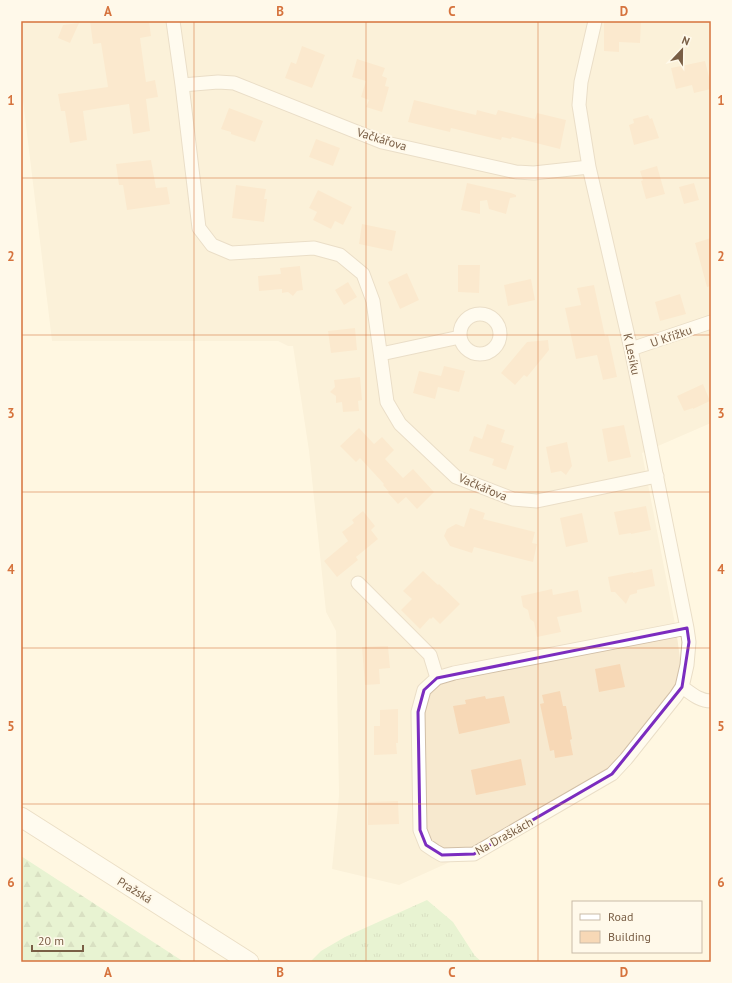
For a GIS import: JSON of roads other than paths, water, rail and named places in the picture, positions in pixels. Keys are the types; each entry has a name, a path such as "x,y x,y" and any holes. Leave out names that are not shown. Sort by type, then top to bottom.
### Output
{"main road":[{"name":"Pražská","path":"21,817 250,962"}],"street":[{"name":"Vačkářova","path":"173,21 199,228 212,245 231,252 314,248 340,255 363,274 373,301 387,402 400,424 456,477 513,499 537,501 657,476"},
{"name":"K Lesíku","path":"595,21 581,82 579,105 589,168 631,349 687,628 689,642 687,665 682,687"},
{"name":"Vačkářova","path":"182,85 218,82 234,83 382,142 516,172 534,173 589,168"},
{"name":"U Křížku","path":"631,349 711,322"},
{"path":"381,354 460,337"},
{"path":"358,583 430,655 437,678 454,673 687,628"},
{"name":"Na Draškách","path":"437,678 424,690 418,712 420,830 426,844 442,856 474,854 612,774 645,735 682,687"},
{"path":"682,687 698,698 711,701"}]}
